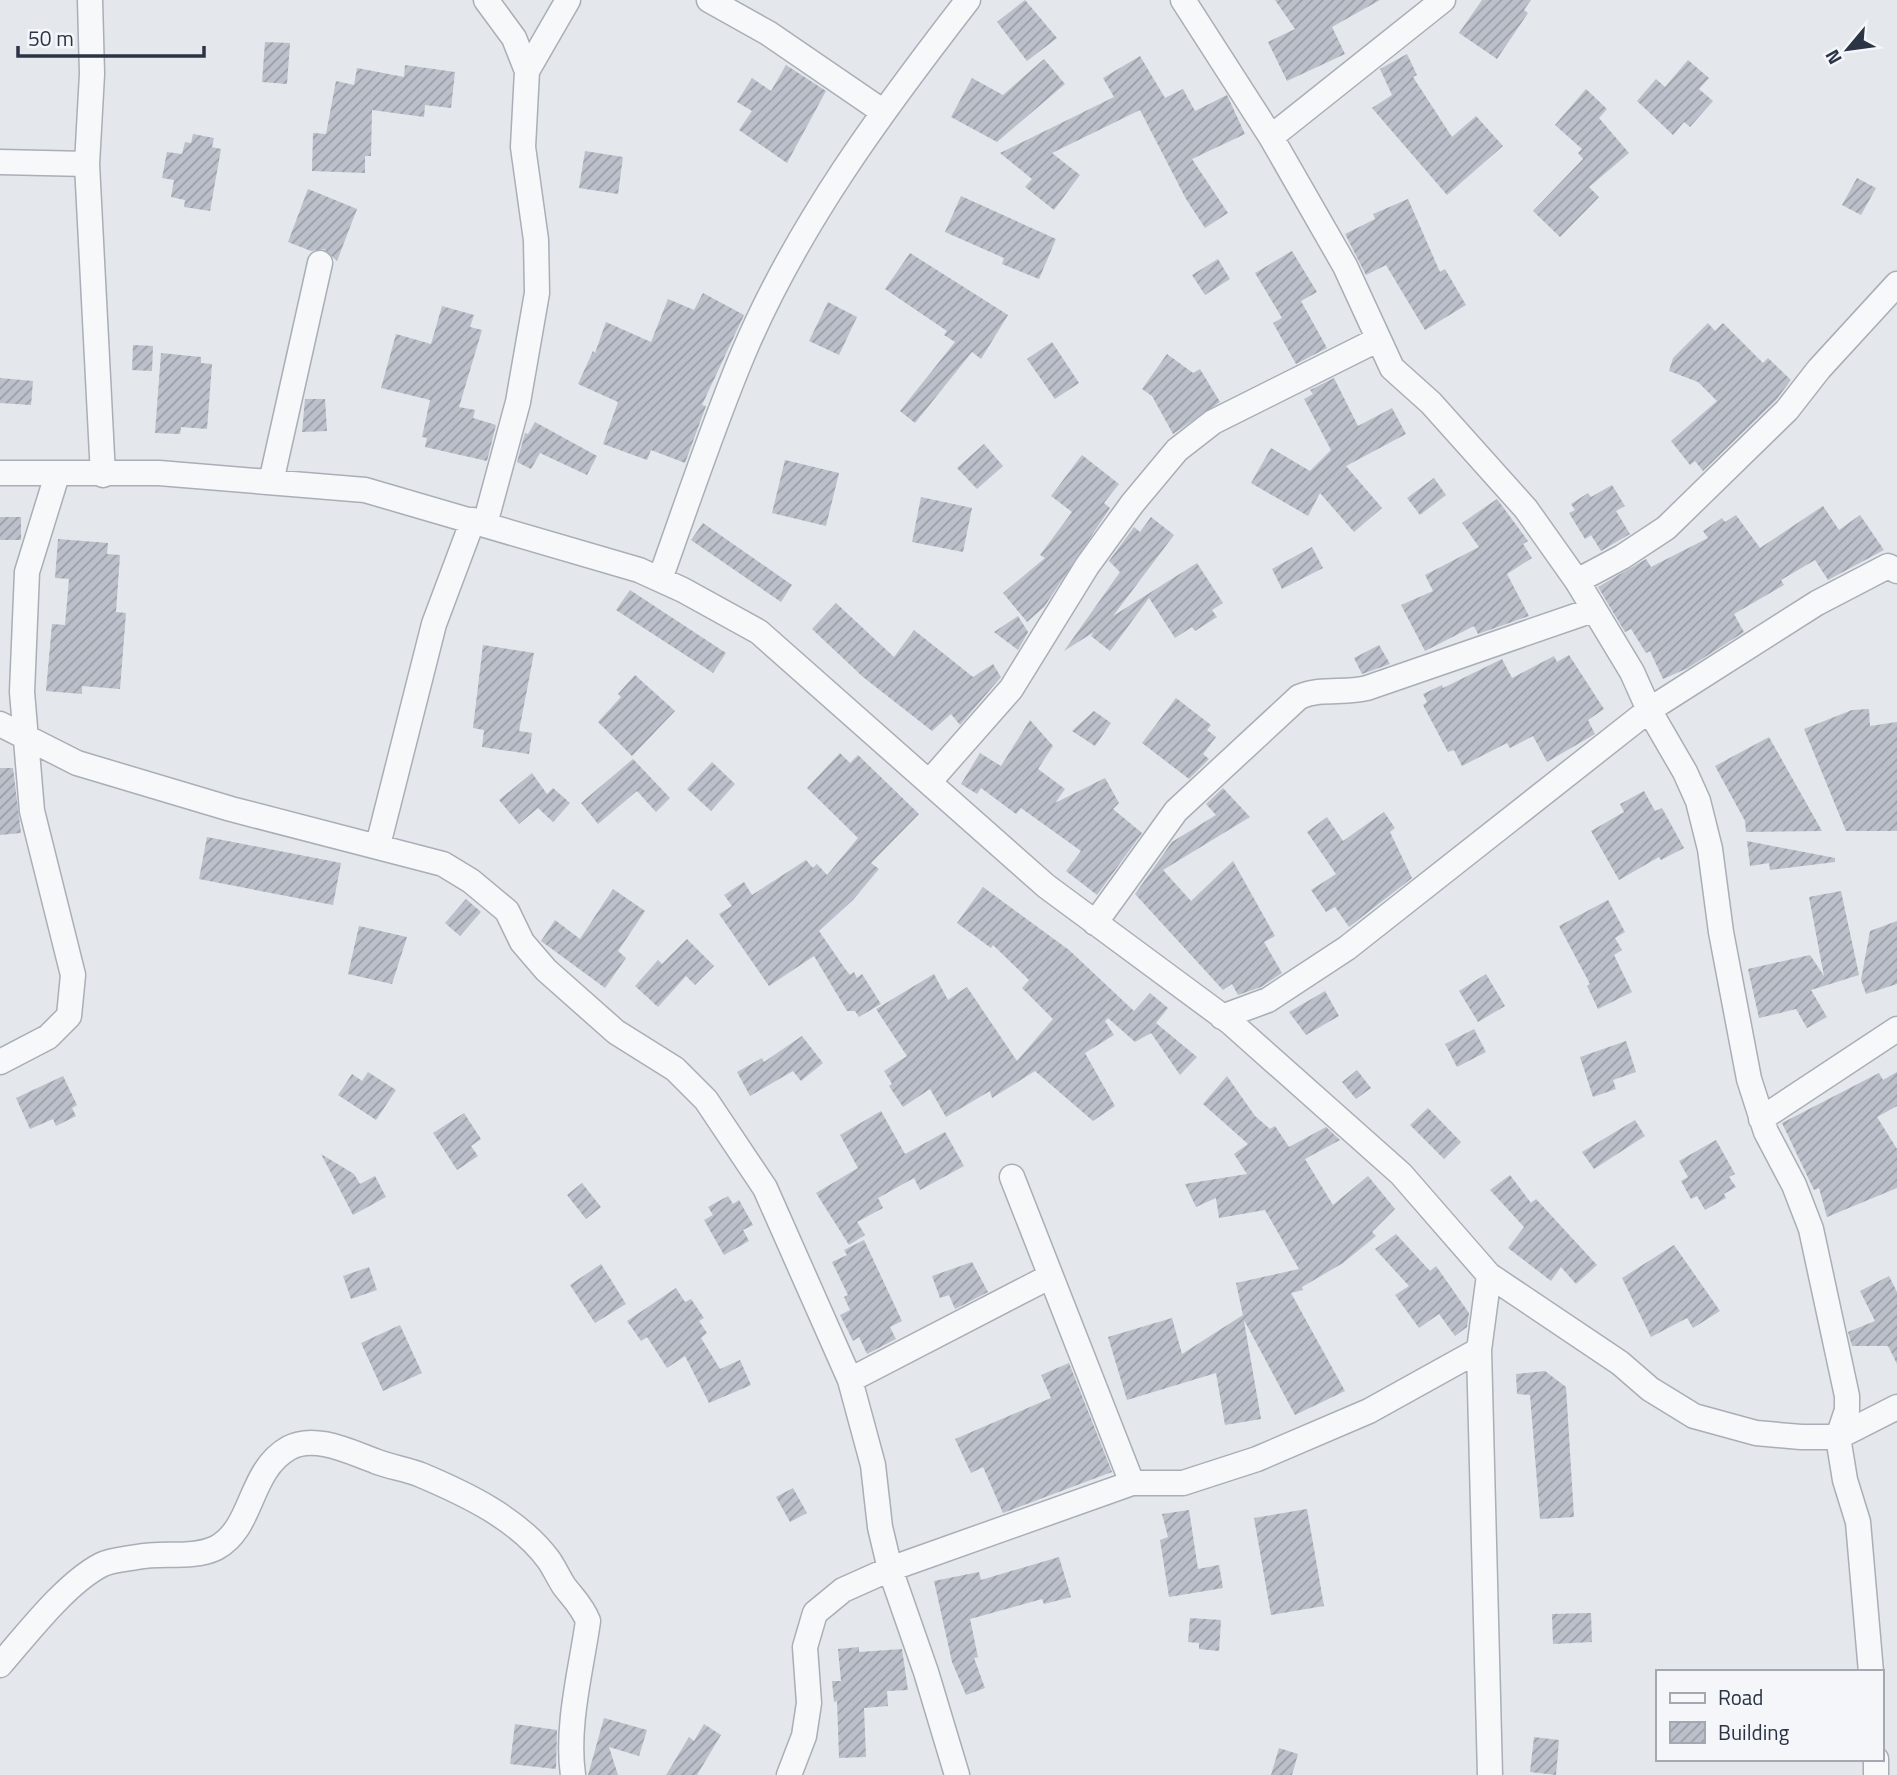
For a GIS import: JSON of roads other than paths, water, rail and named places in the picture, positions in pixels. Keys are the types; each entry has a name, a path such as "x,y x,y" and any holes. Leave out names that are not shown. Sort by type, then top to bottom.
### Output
{"street":[{"path":"90,0 92,74 87,164 103,475"},
{"path":"378,845 434,624 479,522 518,402 535,315 536,240 523,147 527,71 514,38 486,0"},
{"path":"527,71 568,0"},
{"path":"709,0 768,33 882,111"},
{"path":"660,579 743,354 791,257 882,111 968,0"},
{"path":"1183,0 1270,137 1345,266 1392,368 1431,403 1526,509 1577,581 1632,672 1649,710 1675,750 1698,801 1710,849 1737,1024 1761,1119 1794,1185 1817,1252 1847,1396 1847,1410 1838,1437 1845,1480 1858,1522 1871,1670"},
{"path":"1270,137 1443,0"},
{"path":"0,163 87,164"},
{"path":"271,482 320,263"},
{"path":"1577,581 1622,558 1666,528 1787,410 1819,369 1897,285"},
{"path":"930,781 1011,689 1087,566 1132,503 1177,450 1213,422 1377,340"},
{"path":"0,474 159,473 365,489 639,570 660,579 759,632 1046,886 1222,1017 1401,1174 1489,1275 1620,1363 1650,1390 1694,1416 1756,1433 1801,1437 1838,1437 1897,1408"},
{"path":"0,1062 48,1038 69,1016 73,975 32,811 22,692 27,572 57,475"},
{"path":"1222,1017 1268,1000 1347,947 1649,710 1860,578 1888,566 1897,571"},
{"path":"1095,923 1176,811 1299,697 1319,690 1354,691 1367,688 1593,610"},
{"path":"0,724 77,763 231,809 443,864 471,881 507,911 523,942 546,970 616,1032 675,1069 706,1100 765,1188 850,1380 873,1465 880,1527 890,1569 926,1672 957,1775"},
{"path":"1761,1119 1897,1029"},
{"path":"1012,1177 1132,1483"},
{"path":"1489,1275 1479,1350 1490,1775"},
{"path":"850,1380 1049,1277"},
{"path":"789,1775 804,1736 809,1703 805,1647 814,1613 843,1590 890,1569 1132,1483 1183,1483 1257,1459 1369,1411 1479,1350"},
{"path":"0,1665 77,1582 103,1564 141,1556 214,1549 230,1538 242,1518 259,1478 274,1459 291,1447 313,1442 418,1474 460,1493 497,1513 529,1537 548,1559 583,1607 587,1620 575,1707 571,1757 573,1775"}]}
